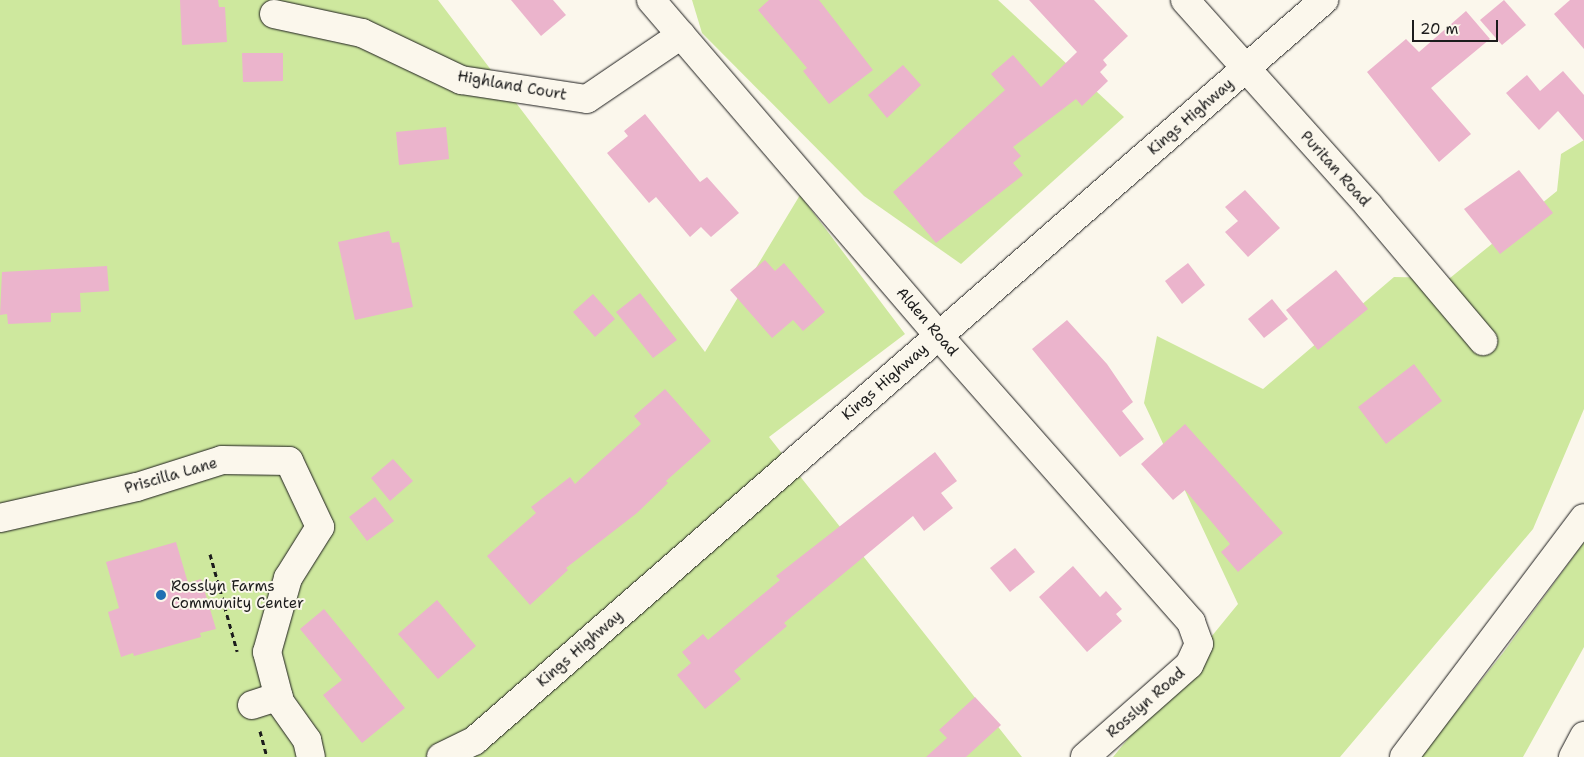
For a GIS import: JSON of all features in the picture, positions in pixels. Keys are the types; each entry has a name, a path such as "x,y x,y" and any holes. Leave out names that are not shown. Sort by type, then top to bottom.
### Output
{"main road":[{"name":"Alden Road","path":"651,0 938,335 1191,622 1199,644"},
{"name":"Puritan Road","path":"1185,0 1369,206 1483,341"},
{"name":"Kings Highway","path":"441,757 474,741 938,335 1246,70 1324,0"},
{"name":"Highland Court","path":"274,14 362,33 461,80 587,99 681,35"},
{"name":"Priscilla Lane","path":"0,518 137,487 222,460 289,461 320,527 288,578 267,652 279,696 307,740 311,757"},
{"path":"1404,757 1584,518"},
{"name":"Rosslyn Road","path":"1085,757 1189,665 1199,644"},
{"path":"252,705 279,696"},
{"path":"1572,757 1584,736"}],"green space":[{"path":"0,0 438,0 705,352 800,195 905,334 769,437 1022,757 0,757"},
{"path":"692,0 998,0 1124,117 961,264 864,196 702,33"},
{"path":"1584,140 1584,409 1533,529 1340,757 1113,757 1238,604 1144,403 1157,336 1263,389 1394,277 1450,278 1557,191 1561,154"},
{"path":"1584,542 1584,647 1523,757 1420,757 1503,653"}],"building":[{"path":"180,0 218,0 219,7 225,7 227,42 182,45"},
{"path":"511,0 553,0 566,15 541,36"},
{"path":"769,0 819,0 873,70 829,104 803,71 807,68 758,10"},
{"path":"1029,0 1094,0 1128,36 1103,60 1107,65 1100,72 1108,81 1082,106 1076,99 1013,147 1021,156 1013,163 1023,175 936,243 893,192 1005,90 991,74 1013,55 1041,87 1077,52"},
{"path":"1504,0 1526,25 1502,45 1480,20"},
{"path":"1570,0 1584,0 1584,49 1554,14"},
{"path":"1466,11 1490,39 1431,88 1471,134 1439,162 1367,72 1406,39 1419,52"},
{"path":"242,53 283,53 283,81 243,82"},
{"path":"903,65 921,85 887,118 868,95"},
{"path":"1563,71 1584,95 1584,141 1558,111 1539,130 1506,93 1527,75 1540,91"},
{"path":"645,114 700,182 707,177 739,213 711,237 701,227 690,237 656,197 649,203 607,153 628,136 624,131"},
{"path":"446,127 449,159 399,165 396,132"},
{"path":"1519,170 1553,213 1500,254 1464,209"},
{"path":"1245,190 1280,228 1248,257 1225,232 1238,221 1225,207"},
{"path":"389,231 392,243 399,242 413,307 355,320 338,242"},
{"path":"765,260 775,271 784,263 825,312 803,331 793,320 772,338 730,290"},
{"path":"1188,263 1205,285 1182,304 1165,281"},
{"path":"107,266 109,291 80,293 81,312 51,313 51,322 8,324 7,314 0,315 2,272"},
{"path":"1336,270 1368,309 1318,350 1286,310"},
{"path":"640,293 677,340 653,358 616,312"},
{"path":"593,294 615,319 595,337 573,312"},
{"path":"1272,299 1288,319 1264,338 1248,319"},
{"path":"1067,320 1107,364 1133,402 1122,411 1144,439 1120,457 1032,349"},
{"path":"1414,364 1442,401 1386,444 1358,407"},
{"path":"665,389 711,441 666,481 668,483 637,513 566,568 568,570 530,605 487,556 536,513 531,507 570,477 575,484 641,424 634,416"},
{"path":"1185,424 1283,533 1238,572 1221,552 1230,544 1185,490 1173,500 1141,464"},
{"path":"935,452 957,481 941,493 953,508 924,531 913,516 784,623 787,626 734,671 741,679 705,709 677,675 691,663 682,652 703,634 708,640 780,580 776,576"},
{"path":"393,459 413,481 390,501 371,478"},
{"path":"375,497 394,521 367,541 349,517"},
{"name":"Rosslyn Farms Community Center","path":"176,542 188,583 201,579 216,629 200,633 201,637 134,656 133,653 121,657 108,612 119,608 106,562"},
{"path":"1015,548 1035,572 1010,592 990,568"},
{"path":"1073,566 1100,597 1106,591 1122,609 1116,614 1122,621 1087,652 1039,597"},
{"path":"437,600 476,646 438,679 398,634"},
{"path":"324,609 405,708 362,743 323,695 342,680 300,629"},
{"path":"975,697 1001,725 966,757 926,757 947,738 939,730"}],"place":[{"name":"Rosslyn Farms Community Center","path":"161,595"}]}
